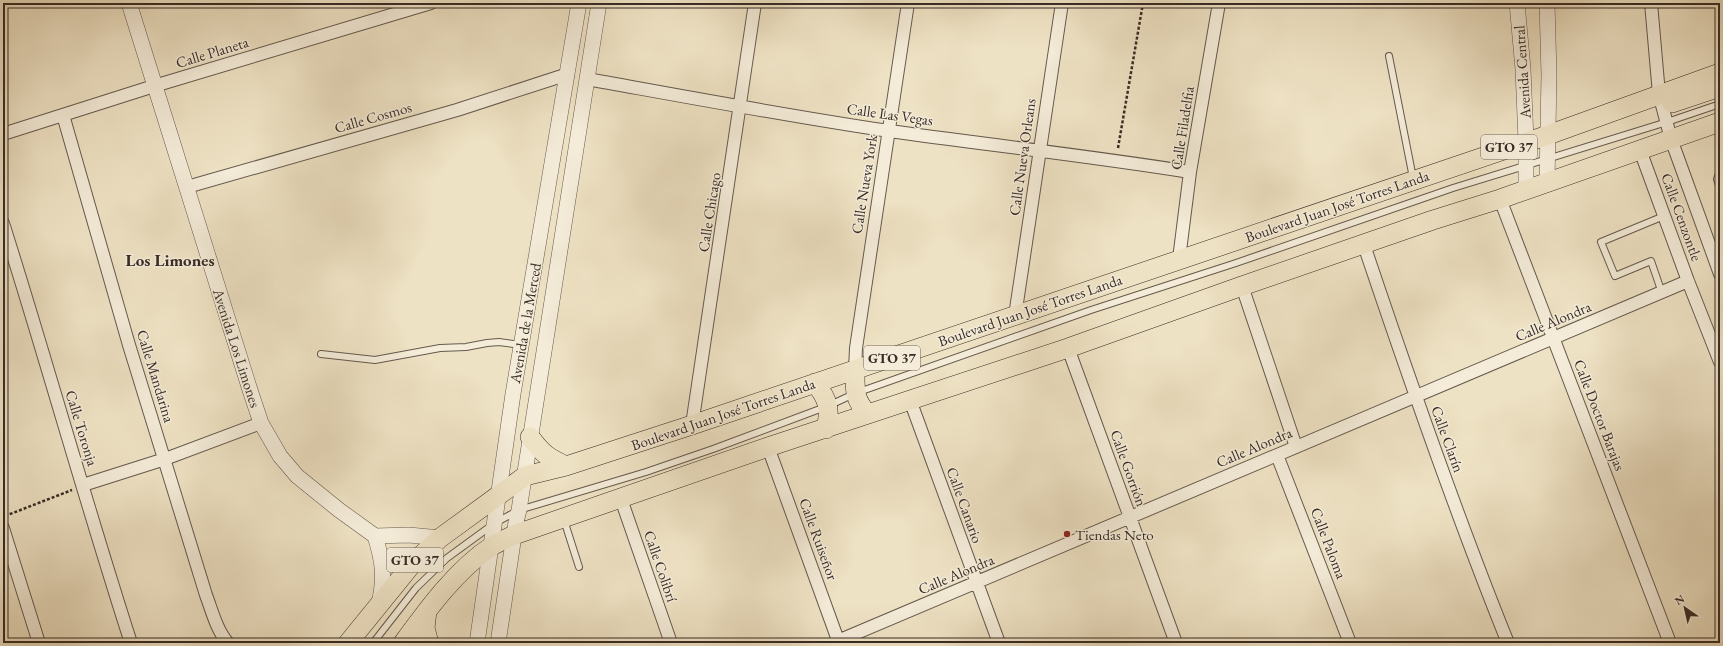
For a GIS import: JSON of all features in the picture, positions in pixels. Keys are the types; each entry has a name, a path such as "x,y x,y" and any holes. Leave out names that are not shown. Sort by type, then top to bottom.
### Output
{"main road":[{"name":"Boulevard Juan José Torres Landa","path":"403,643 427,611 460,573 492,546 514,535 621,499 768,446 826,429 1068,348 1242,286 1640,150 1665,115 1720,72"},
{"path":"1665,115 1720,87"},
{"name":"Boulevard Juan José Torres Landa","path":"348,643 413,563 440,538 524,476 566,466 692,425 1526,141 1548,135 1665,115 1720,122"},
{"path":"855,370 856,393 860,405 868,414"},
{"path":"815,383 826,398 828,406 829,417 826,429"},
{"path":"530,437 544,454 566,466"},
{"path":"427,611 425,628 430,643"}],"street":[{"name":"Avenida Los Limones","path":"129,3 186,187 262,423 269,440 297,476 339,510 375,536"},
{"name":"Calle Planeta","path":"3,134 154,86 431,3"},
{"name":"Avenida de la Merced","path":"477,643 521,345 579,3"},
{"name":"Avenida de la Merced","path":"498,643 599,3"},
{"name":"Calle Chicago","path":"692,425 755,3"},
{"name":"Calle Nueva York","path":"855,370 857,342 908,3"},
{"name":"Calle Nueva Orleans","path":"1015,316 1062,3"},
{"name":"Calle Filadelfia","path":"1179,259 1190,172 1219,3"},
{"name":"Avenida Central","path":"1517,3 1523,78 1526,141 1526,189"},
{"name":"Avenida Central","path":"1547,3 1549,75 1547,182"},
{"name":"Calle Cenzontle","path":"1651,3 1665,115 1720,274"},
{"name":"Calle Cosmos","path":"186,187 457,110 568,74"},
{"path":"1523,78 1549,75"},
{"name":"Calle Las Vegas","path":"587,79 740,107 889,130 1116,160 1190,172"},
{"name":"Calle Mandarina","path":"63,115 129,345 213,616 228,643"},
{"name":"Calle Cenzontle","path":"1640,150 1688,281 1720,362"},
{"name":"Calle Doctor Barajas","path":"1500,199 1670,643"},
{"name":"Calle Toronja","path":"3,222 83,486 102,554 131,643"},
{"name":"Calle Clarín","path":"1364,245 1415,396 1483,582 1508,643"},
{"name":"Calle Alondra","path":"837,642 1688,281"},
{"path":"1242,286 1296,446"},
{"name":"Calle Gorrión","path":"1068,348 1176,643"},
{"name":"Calle Canario","path":"910,400 976,584 999,643"},
{"path":"83,486 165,459 262,423"},
{"name":"Calle Ruiseñor","path":"768,446 837,642"},
{"name":"Calle Paloma","path":"1277,455 1350,643"},
{"name":"Calle Colibrí","path":"621,499 670,643"},
{"path":"3,528 39,643"},
{"path":"379,604 383,584 383,568 375,536 409,535 440,538"}],"lane":[{"path":"1390,56 1414,180"},
{"path":"373,643 416,588 447,558 495,523 520,510 646,472 713,449 828,406 856,393 1091,310 1236,263 1453,188 1525,166 1665,115 1720,104"},
{"path":"1720,171 1717,179 1720,188"},
{"path":"1662,293 1651,261 1615,276 1601,242 1664,216"},
{"path":"321,354 375,360 434,349 466,347 487,343 499,342 521,345"},
{"path":"564,518 579,567"}],"path":[{"path":"1116,160 1143,3"},
{"path":"3,516 83,486"}],"place":[{"name":"Tiendas Neto","path":"1067,534"}],"district":[{"name":"Los Limones","path":"170,260"}]}
